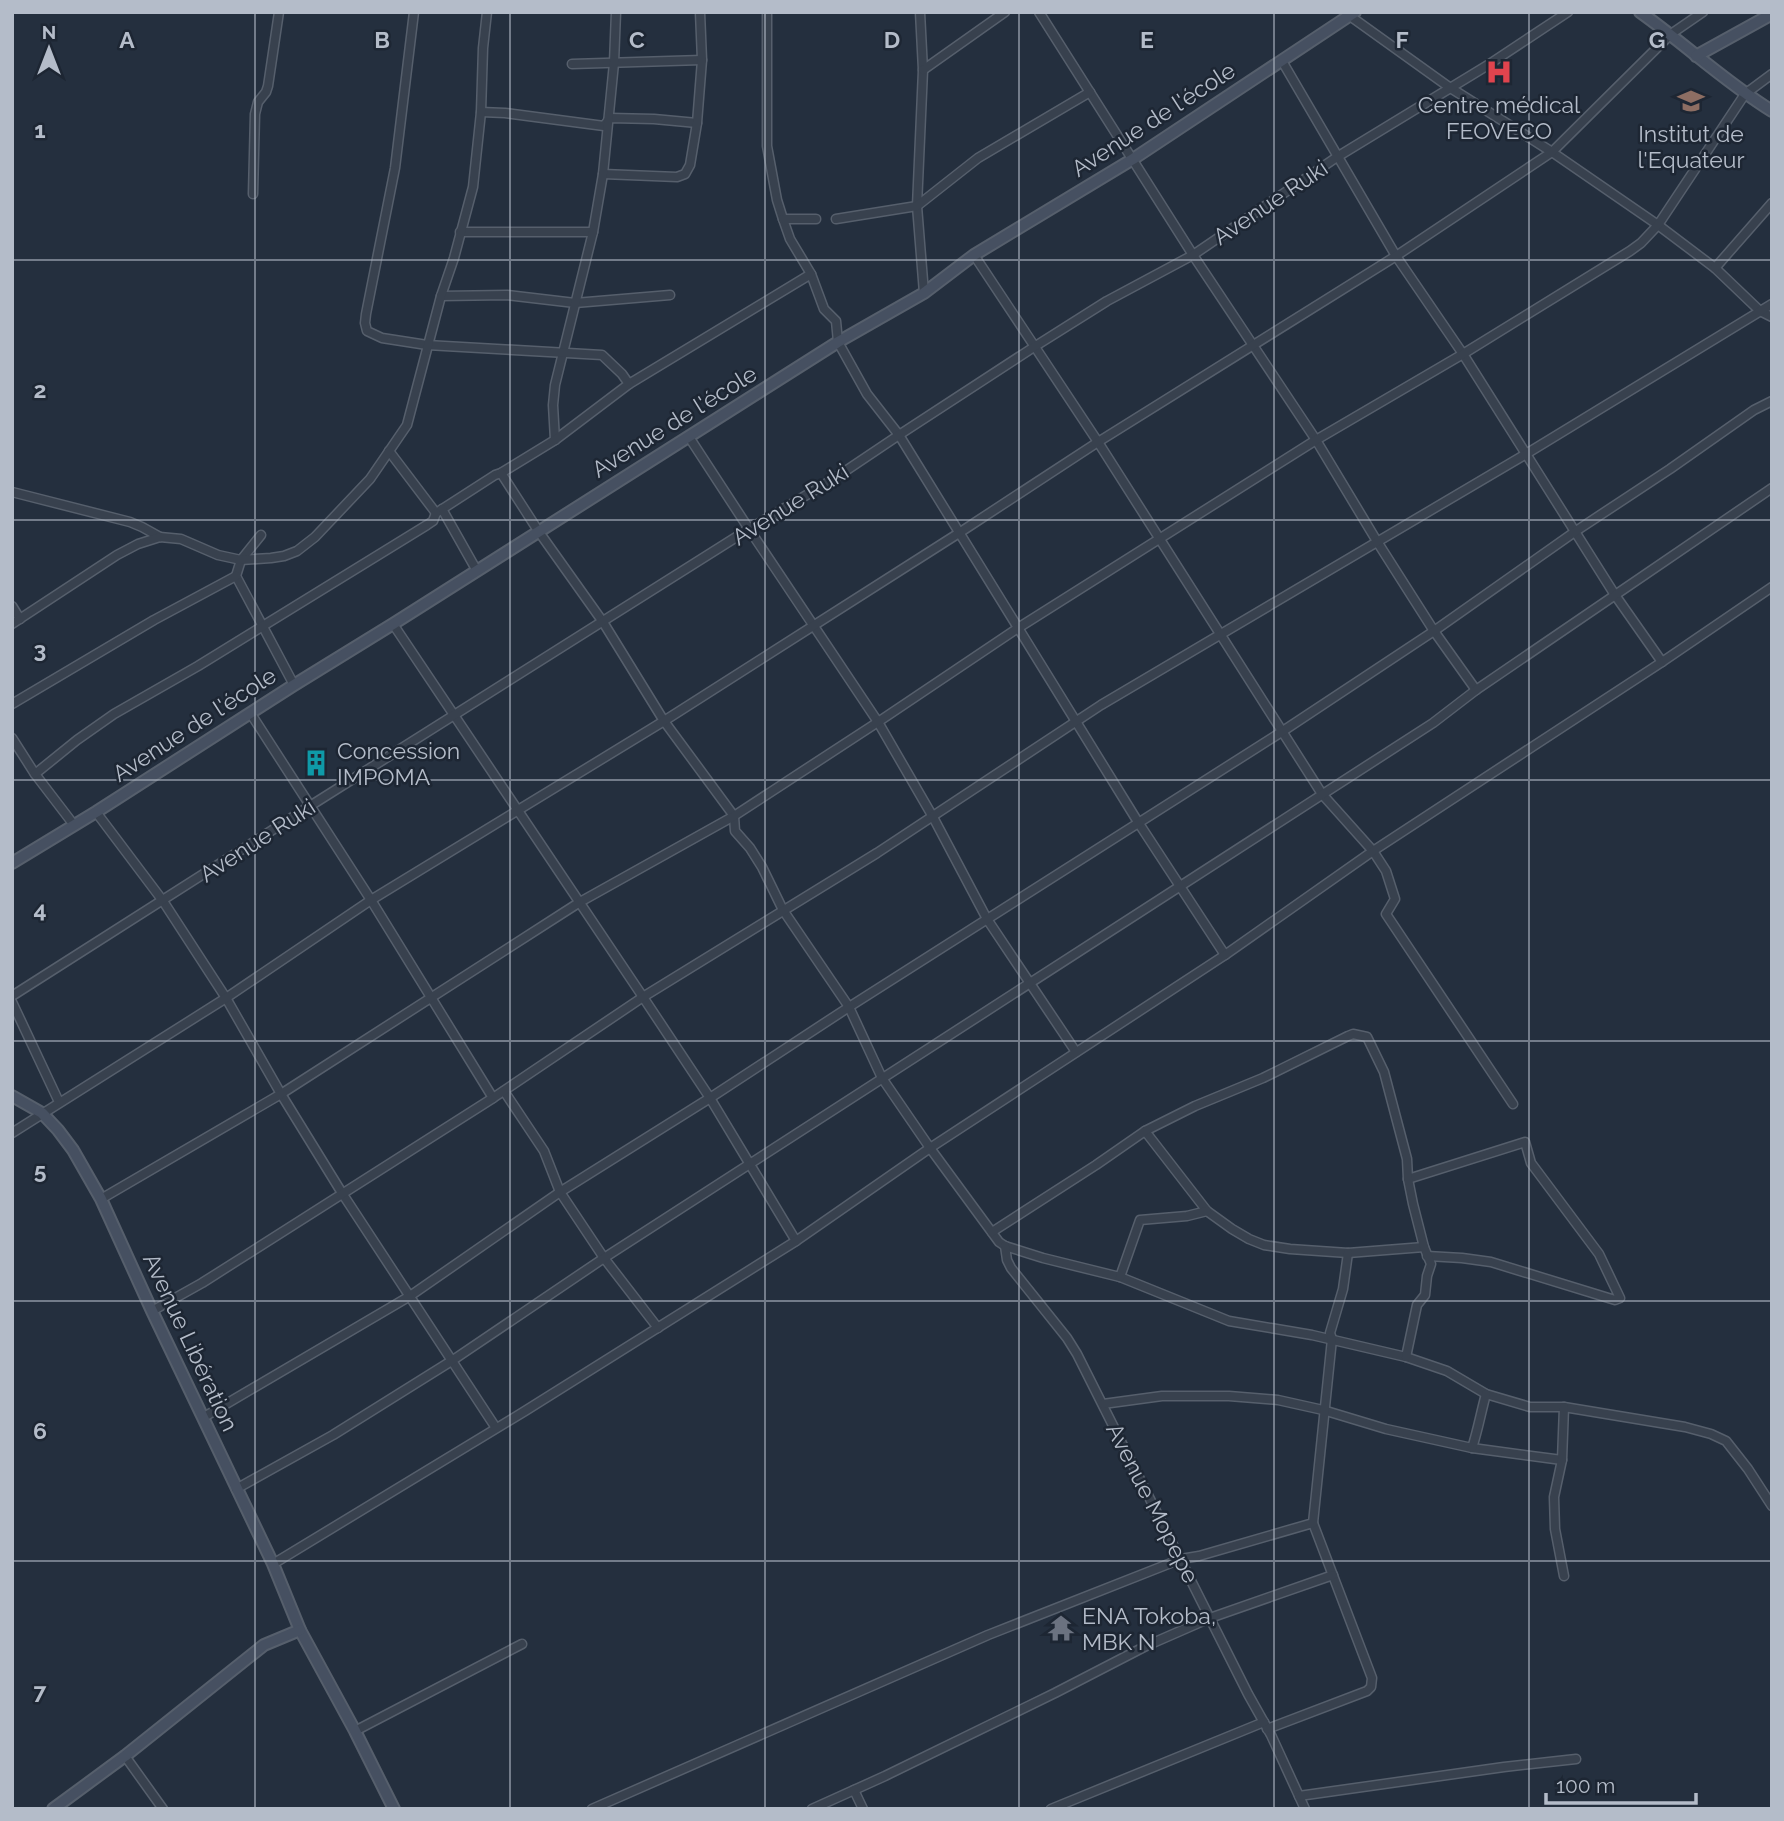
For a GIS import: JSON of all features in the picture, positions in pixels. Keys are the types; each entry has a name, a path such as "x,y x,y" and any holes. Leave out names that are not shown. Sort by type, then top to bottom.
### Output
{"street":[{"path":"253,194 255,114 258,102 268,86 279,12"},
{"path":"414,12 395,168 365,323 367,331 382,338 427,345 601,355 629,384"},
{"path":"12,492 130,522 160,537 180,539 218,555 241,560 271,558 297,551 315,537 370,479 407,425 427,345 473,187 487,12"},
{"path":"555,440 555,385 593,232 603,174 610,118 616,12"},
{"path":"603,174 677,177 685,174 690,165 702,60 700,12"},
{"path":"767,12 766,146 777,200 790,239 811,274 824,309 836,321 838,342 867,394 899,435 1138,822 1225,955"},
{"path":"920,12 923,70 917,206 924,293"},
{"path":"923,70 1005,12"},
{"path":"1039,12 1193,255 1316,440 1434,631 1476,690"},
{"name":"Avenue Ruki","path":"12,996 748,529 832,480 1034,347 1107,302 1193,255 1337,156 1488,65 1568,12"},
{"path":"1640,12 1745,94 1772,111"},
{"path":"12,1133 226,998 371,900 814,626 1098,442 1396,256 1552,152 1671,34 1703,12"},
{"path":"1352,14 1449,87 1552,152 1658,225 1714,268 1760,311 1772,317"},
{"name":"Avenue de l'école","path":"12,863 838,342 924,293 974,255 1133,159 1352,14"},
{"path":"1696,56 1772,14"},
{"path":"572,65 702,60"},
{"path":"1282,61 1396,256 1464,354 1615,595 1662,662"},
{"path":"101,1199 281,1094 580,902 734,816 1018,628 1316,440 1464,354 1630,251 1658,225 1745,94 1772,74"},
{"path":"836,219 917,206 978,158 1090,92"},
{"path":"481,112 604,126 610,118"},
{"path":"610,118 696,123"},
{"path":"1714,268 1772,203"},
{"path":"783,219 816,219"},
{"path":"460,232 593,232"},
{"path":"974,255 1098,442 1322,794 1373,851 1386,871 1395,899 1386,914 1513,1104"},
{"path":"35,774 114,713 262,627 427,525 439,511 555,440 629,384 811,274"},
{"path":"441,296 507,295 575,303 670,295"},
{"path":"152,1311 202,1283 504,1091 643,997 933,817 1077,721 1378,543 1772,304"},
{"path":"204,1417 410,1296 560,1192 1283,731 1434,631 1754,410 1772,401"},
{"path":"689,437 878,722 933,817 987,919 1076,1052"},
{"path":"388,451 439,511 477,571"},
{"path":"501,473 603,622 664,720 734,816 735,831 750,848 783,911 849,1007 882,1078 930,1148 1005,1246 1120,1278 1229,1321 1332,1339 1406,1357 1447,1371 1486,1394 1530,1407 1564,1406 1711,1434 1726,1441 1772,1506"},
{"path":"236,1489 333,1435 453,1360 604,1258 1433,723 1476,690 1772,488"},
{"path":"12,704 142,627 236,576 241,560 261,535"},
{"path":"12,606 16,622 117,555 160,537"},
{"path":"236,576 294,685"},
{"path":"273,1564 796,1241 930,1148 1225,955 1373,851 1772,587"},
{"path":"393,624 710,1098 796,1241"},
{"path":"251,713 493,1098"},
{"path":"12,738 35,774 74,825"},
{"path":"96,812 163,901 226,998 342,1193 496,1428"},
{"path":"12,1002 59,1102"},
{"path":"992,1232 1145,1131 1195,1105 1263,1079 1353,1034 1367,1037 1384,1072 1407,1159 1408,1179 1425,1251 1431,1264 1425,1295 1417,1305 1406,1357"},
{"path":"504,1091 544,1152 560,1192 604,1258 658,1328"},
{"name":"Avenue Libération","path":"12,1096 43,1113 58,1130 73,1150 101,1199 273,1564 300,1630 394,1809"},
{"path":"1145,1131 1207,1211 1232,1230 1264,1245 1348,1253 1425,1251 1491,1262 1615,1300 1620,1298 1599,1254 1531,1163 1525,1142 1408,1179"},
{"path":"1120,1278 1140,1220 1186,1216 1207,1211"},
{"name":"Avenue Mopepe","path":"1005,1246 1005,1254 1011,1268 1067,1338 1103,1404 1266,1726 1305,1809"},
{"path":"1051,1809 1266,1726 1367,1691 1371,1687 1371,1678 1313,1523 1332,1339 1330,1333 1343,1289 1348,1253"},
{"path":"1472,1448 1486,1394"},
{"path":"1103,1404 1163,1395 1229,1395 1278,1400 1386,1429 1472,1448 1562,1460"},
{"path":"1564,1406 1562,1460 1554,1497 1555,1529 1564,1576"},
{"path":"592,1809 975,1640 1181,1559 1313,1523"},
{"path":"811,1809 1055,1693 1146,1646 1210,1618 1333,1575"},
{"path":"53,1809 264,1645 300,1630"},
{"path":"355,1731 522,1644"},
{"path":"124,1756 163,1809"},
{"path":"1299,1796 1576,1759"},
{"path":"855,1790 863,1809"},
{"path":"614,1799 618,1809"}],"place":[{"name":"Centre médical FEOVECO","path":"1499,72"},
{"name":"Institut de l'Equateur","path":"1691,101"},
{"name":"Concession IMPOMA","path":"316,763"},
{"name":"ENA Tokoba, MBK N","path":"1061,1628"}]}
